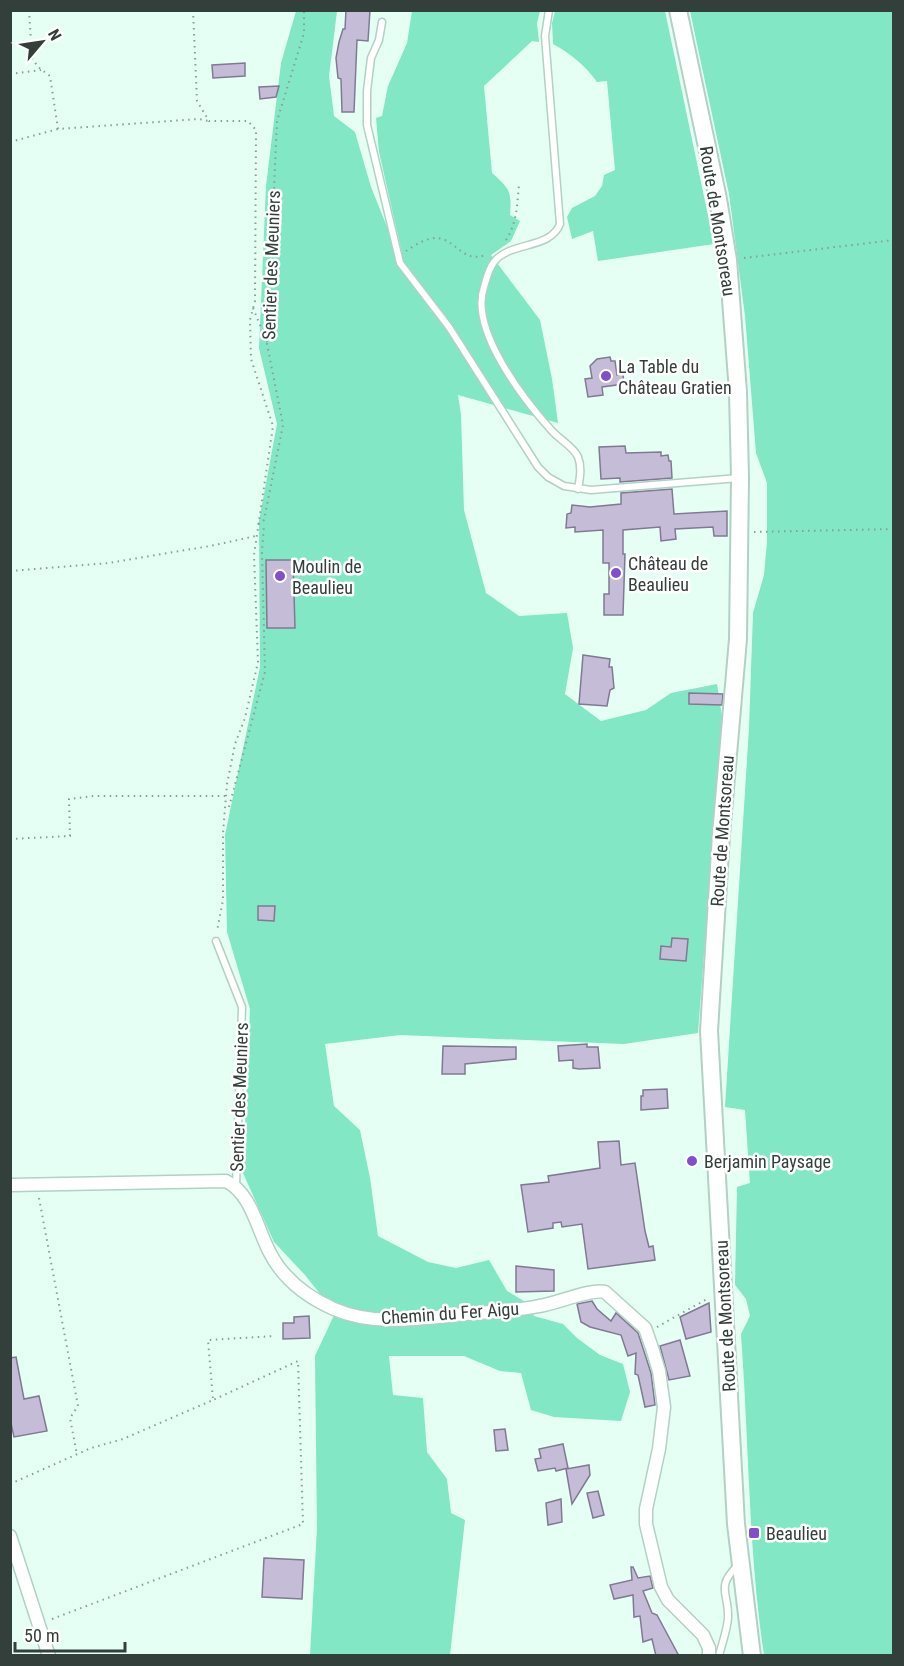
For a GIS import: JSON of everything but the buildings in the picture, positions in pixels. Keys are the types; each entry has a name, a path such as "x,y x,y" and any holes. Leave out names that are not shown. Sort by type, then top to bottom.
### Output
{"main road":[{"name":"Route de Montsoreau","path":"678,10 718,199 728,260 738,392 740,478 738,639 721,835 709,1031 740,1562 752,1656"}],"street":[{"path":"10,1185 226,1180 236,1186"},
{"name":"Chemin du Fer Aigu","path":"236,1186 249,1207 271,1255 290,1280 312,1298 346,1313 377,1319 398,1319 519,1309 564,1301 597,1290 604,1292 623,1308 647,1333"},
{"path":"647,1333 659,1371 664,1407 646,1509 646,1524 662,1587 668,1600 682,1611 703,1635 709,1648 709,1656"},
{"path":"10,1536 49,1656"}],"lane":[{"path":"549,10 545,36 560,224 550,237 506,253 494,262 483,288 480,303 486,328 516,386 532,409 555,435 578,455 581,473 578,489"},
{"path":"382,22 380,40 371,58 367,91 367,124 400,263 449,327 538,467 548,477 564,486 578,489 740,478"},
{"name":"Sentier des Meuniers","path":"216,941 242,1007 236,1186"},
{"path":"718,1656 724,1641 728,1617 724,1589 726,1576 740,1562"}],"path":[{"path":"29,10 32,58 41,70 50,76 58,129"},
{"path":"194,10 197,101 209,121"},
{"name":"Sentier des Meuniers","path":"229,807 265,672 262,552 264,522 283,425 267,344 277,121 304,33 304,10"},
{"path":"10,74 41,70"},
{"path":"10,142 58,129 199,119 248,121 256,130 255,301 250,320 251,359 273,426 254,555 258,662 245,718 235,744 226,796 223,833 223,900 216,941"},
{"path":"503,245 512,232 516,219 519,185"},
{"path":"399,255 426,240 442,239 464,254 481,257 488,253"},
{"path":"728,260 894,240"},
{"path":"253,308 267,344"},
{"path":"258,524 264,522"},
{"path":"739,532 894,529"},
{"path":"10,571 109,562 210,546 256,536"},
{"path":"10,839 70,836 69,799 93,796 226,796"},
{"path":"36,1184 78,1406 70,1418 77,1455"},
{"path":"647,1333 709,1298 724,1293"},
{"path":"213,1400 208,1340 275,1336"},
{"path":"10,1484 91,1448 123,1439 298,1361 303,1524 46,1621"}],"green space":[{"path":"296,11 337,11 329,76 334,116 355,132 371,187 396,249 401,249 379,152 376,118 382,116 388,86 407,43 412,11 540,11 537,23 539,42 532,41 484,86 492,173 510,195 510,215 520,221 511,241 491,255 540,320 558,423 458,395 461,415 464,510 486,593 519,616 567,613 573,648 565,694 601,721 646,710 671,693 717,684 722,716 698,1033 624,1044 400,1035 325,1044 334,1106 360,1130 370,1178 378,1236 428,1262 456,1268 489,1260 507,1291 527,1303 534,1316 563,1324 600,1355 623,1364 630,1392 621,1421 554,1417 531,1410 521,1373 500,1371 464,1356 389,1356 393,1395 423,1398 427,1452 447,1479 451,1513 465,1520 450,1655 310,1655 317,1528 315,1356 335,1313 305,1275 274,1242 243,1173 250,1009 227,932 225,835 260,667 259,521 277,424 259,348 266,186 281,63"},
{"path":"555,11 665,11 714,244 598,261 593,231 572,239 567,217 572,208 595,196 602,186 604,175 615,170 607,81 597,82 577,60 553,44 552,23"},
{"path":"690,11 893,11 893,1655 764,1655 759,1615 752,1535 741,1334 750,1316 746,1299 735,1285 737,1187 750,1183 745,1110 725,1107 749,728 753,613 764,575 767,542 767,483 756,453 745,316 729,194"}],"place":[{"name":"La Table du Château Gratien","path":"606,376"},
{"name":"Château de Beaulieu","path":"616,573"},
{"name":"Moulin de Beaulieu","path":"280,576"},
{"name":"Berjamin Paysage","path":"692,1161"},
{"name":"Beaulieu","path":"754,1533"}]}
